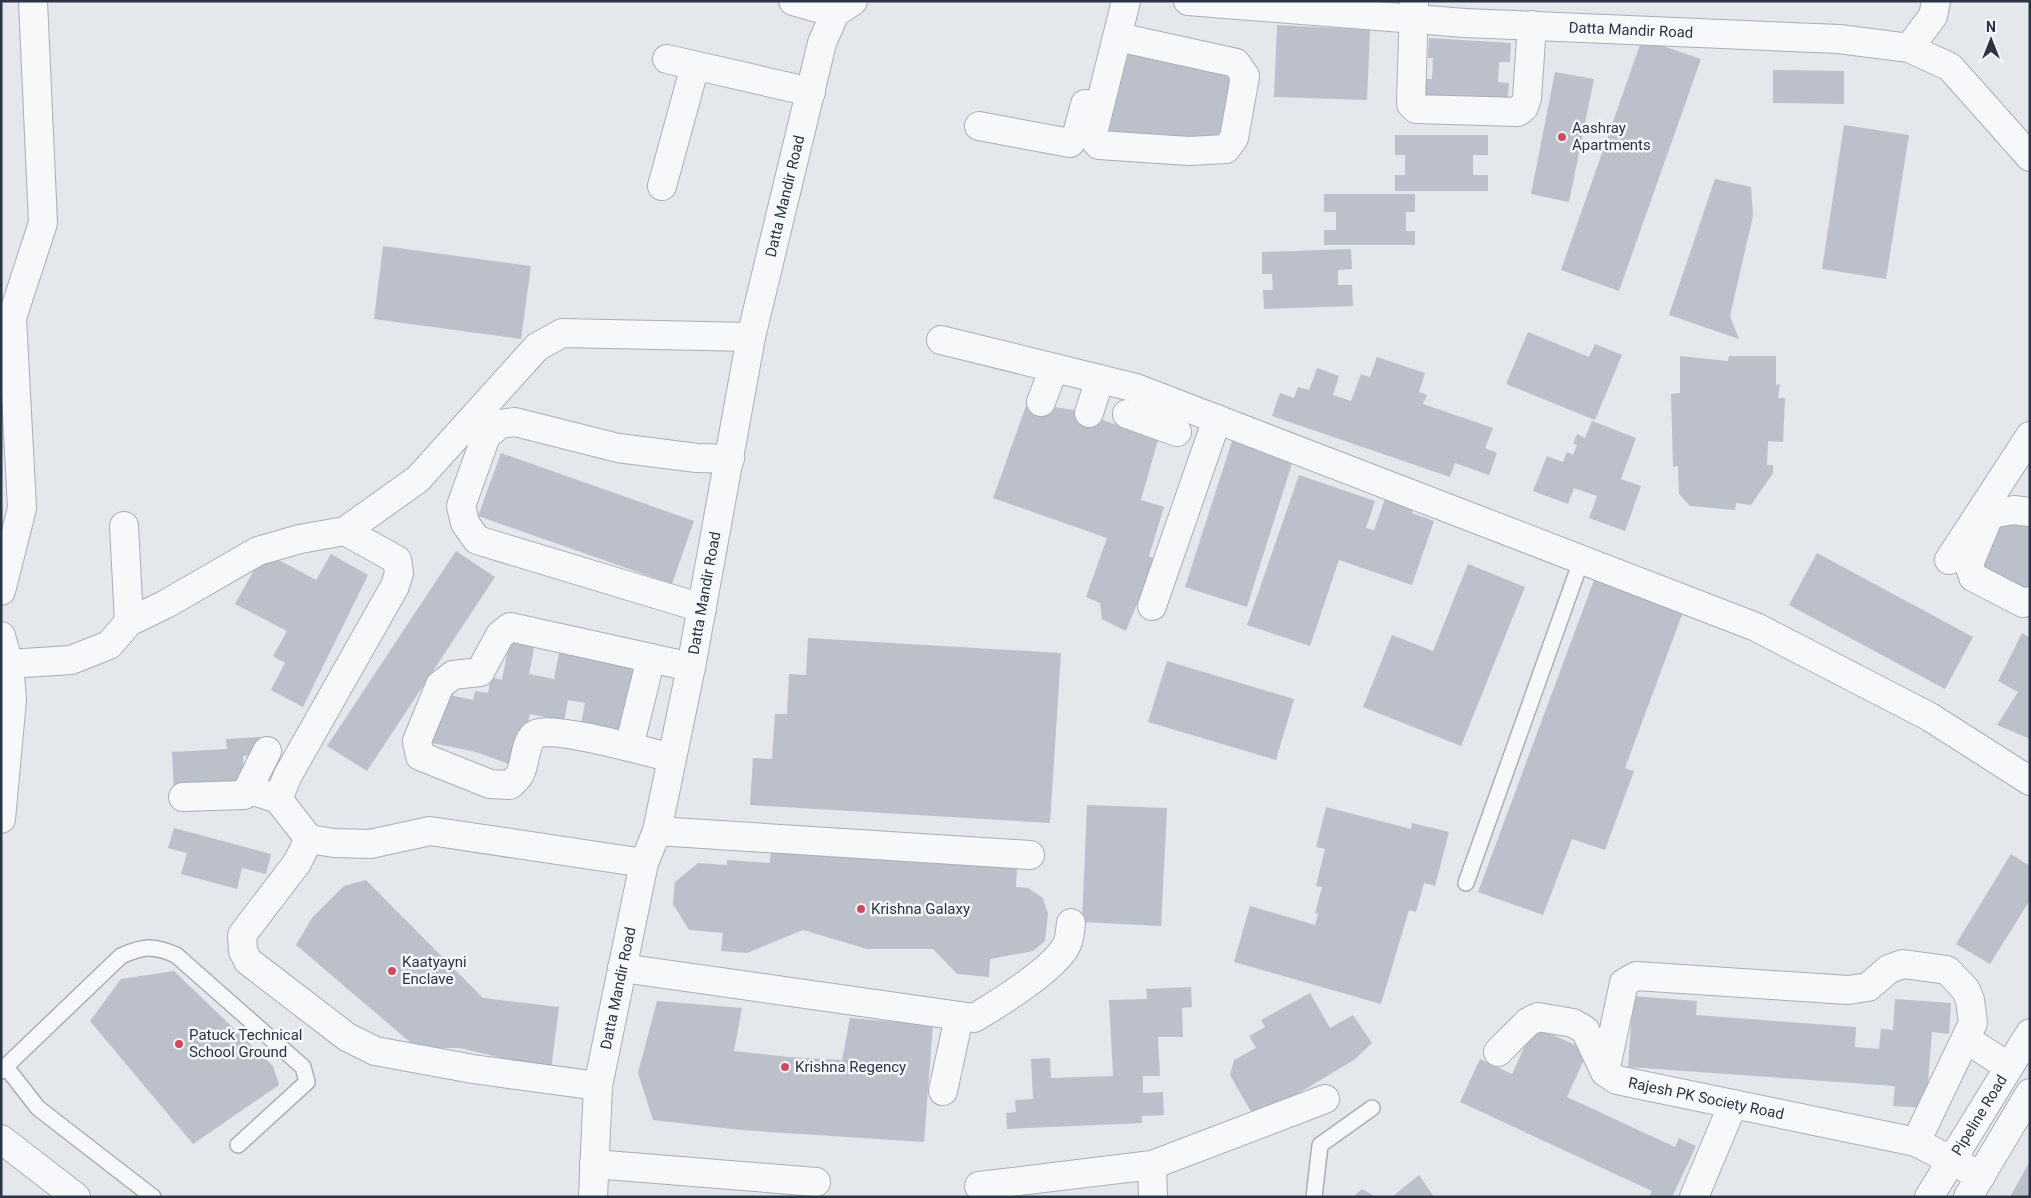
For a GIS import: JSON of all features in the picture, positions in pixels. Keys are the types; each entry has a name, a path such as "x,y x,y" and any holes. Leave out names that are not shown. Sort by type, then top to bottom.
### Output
{"street":[{"path":"1,591 22,508 12,318 43,223 33,1"},
{"path":"793,1 844,7"},
{"path":"979,126 1070,143 1077,134 1112,1"},
{"path":"1118,36 1236,63 1245,76 1234,138 1226,149 1189,150 1099,145 1092,137 1126,1"},
{"name":"Datta Mandir Road","path":"1188,1 1466,12 1532,25 1839,39 1909,48 1950,67 2030,157"},
{"path":"1909,48 1934,16 1936,1"},
{"name":"Datta Mandir Road","path":"593,1197 598,1086 644,863 657,831 691,667 751,337 822,43 844,7"},
{"path":"1414,10 1411,104 1416,109 1518,112 1524,107 1527,98 1532,25"},
{"path":"667,59 811,92"},
{"path":"662,186 695,66"},
{"path":"7,678 71,660 109,645 129,622 166,604 258,551 300,539 345,531 418,479 537,347 562,333 751,337"},
{"path":"941,340 1136,388 1756,627 1930,717 2030,781"},
{"path":"1041,402 1054,368"},
{"path":"1089,413 1100,379"},
{"path":"1136,388 1125,419 1175,435 1188,407"},
{"path":"1152,606 1217,419"},
{"path":"702,608 477,540 465,523 461,506 486,436 500,424 515,422 618,448 697,458 730,459"},
{"path":"1949,560 2030,436"},
{"path":"2030,512 2014,510 1990,514 1969,564 1973,577 2023,603 2030,602"},
{"path":"124,526 129,622"},
{"path":"278,799 288,775 395,586 399,573 397,560 345,531"},
{"path":"672,758 566,733 536,732 530,740 520,775 510,785 490,784 420,756 417,741 440,685 453,675 480,672 500,635 510,627 691,667"},
{"path":"1,636 12,700 1,818"},
{"path":"629,747 651,658"},
{"path":"183,797 244,795 267,751"},
{"path":"248,789 278,799 309,839 370,844 430,831 644,863"},
{"path":"657,831 1030,855"},
{"path":"309,839 301,874 242,935 244,951 248,961 347,1038 375,1051 482,1071 598,1086"},
{"path":"622,968 974,1018 996,1005 1054,962 1067,945 1071,923"},
{"path":"1605,1072 1624,983 1636,976 1848,990 1868,987 1889,969 1903,964 1947,970 1966,990 1970,1000 1973,1023 1916,1142"},
{"path":"943,1091 958,1017"},
{"path":"1498,1052 1528,1022 1538,1017 1573,1022 1585,1030 1605,1072"},
{"name":"Pipeline Road","path":"1929,1197 2030,1033"},
{"path":"1966,1039 2009,1067"},
{"name":"Rajesh PK Society Road","path":"1605,1072 1617,1080 1916,1142 1952,1160 1974,1186"},
{"name":"Pipeline Road","path":"1974,1186 2030,1093"},
{"path":"979,1186 1152,1165 1325,1099"},
{"path":"1694,1197 1733,1104"},
{"path":"1,1139 76,1197"},
{"path":"594,1164 816,1182"},
{"path":"1152,1165 1153,1197"}],"lane":[{"path":"1466,883 1581,561"},
{"path":"154,1197 38,1108 4,1069 121,956 138,948 160,948 176,955 303,1067 307,1082 238,1145"},
{"path":"1314,1197 1320,1144 1372,1108"}],"building":[{"path":"1277,25 1370,30 1367,100 1274,97"},
{"path":"1429,38 1511,43 1510,62 1499,62 1498,82 1509,83 1507,107 1424,102 1426,79 1432,79 1433,58 1428,58"},
{"path":"1642,39 1701,59 1619,291 1561,270"},
{"path":"1125,40 1239,71 1224,141 1101,137"},
{"path":"1773,70 1844,71 1844,104 1773,103"},
{"name":"Aashray Apartments","path":"1555,72 1594,79 1569,202 1531,194"},
{"path":"1844,125 1909,135 1886,279 1822,269"},
{"path":"1395,135 1488,135 1488,155 1473,155 1473,175 1488,175 1488,191 1395,191 1395,175 1405,175 1405,155 1395,155"},
{"path":"1715,179 1751,187 1753,216 1730,316 1739,339 1669,315"},
{"path":"1324,194 1415,194 1415,212 1406,212 1406,231 1415,231 1415,245 1324,245 1324,230 1336,230 1336,212 1324,212"},
{"path":"383,246 531,266 521,339 374,319"},
{"path":"1351,249 1352,269 1338,270 1338,285 1352,285 1353,306 1264,309 1263,290 1273,290 1272,274 1262,274 1262,252"},
{"path":"1528,332 1589,357 1595,344 1622,355 1595,420 1506,384"},
{"path":"1680,356 1728,361 1729,356 1776,356 1776,385 1780,384 1778,398 1785,398 1783,442 1768,441 1767,465 1773,465 1773,473 1751,505 1736,503 1735,510 1690,506 1679,494 1678,466 1673,467 1671,394 1680,393"},
{"path":"1377,357 1425,373 1419,392 1427,395 1423,404 1493,428 1485,448 1497,453 1489,475 1455,463 1450,477 1272,416 1280,393 1294,398 1298,387 1309,390 1317,368 1339,376 1333,395 1351,401 1361,374 1370,377"},
{"path":"1027,403 1075,410 1158,440 1141,500 1164,507 1149,556 1155,559 1126,631 1102,619 1100,603 1086,597 1107,538 993,498"},
{"path":"1592,421 1636,438 1621,479 1641,486 1625,531 1589,518 1597,496 1574,488 1568,504 1533,491 1547,456 1563,462 1567,452 1573,455 1577,445 1573,444 1577,434 1585,438"},
{"path":"1232,441 1293,460 1247,607 1185,587"},
{"path":"501,453 694,521 672,584 478,516"},
{"path":"1299,475 1375,501 1366,528 1374,530 1387,493 1416,503 1412,513 1434,521 1412,585 1339,560 1310,646 1247,625"},
{"path":"2023,515 2030,518 2030,593 1977,570 1992,519 2020,526"},
{"path":"456,551 495,577 367,771 327,746"},
{"path":"264,552 316,580 331,554 368,575 303,707 271,690 285,663 273,656 287,631 235,604"},
{"path":"1817,553 1973,637 1945,689 1789,605"},
{"path":"1468,564 1525,587 1461,746 1363,707 1392,635 1433,651"},
{"path":"1597,572 1686,604 1625,768 1634,771 1605,850 1572,839 1543,915 1478,892"},
{"path":"2022,633 2030,638 2030,739 1997,725 2018,692 1998,681"},
{"path":"510,638 535,643 529,674 554,679 560,648 645,663 629,733 581,724 585,703 568,700 564,721 530,714 517,767 476,752 432,743 441,693 473,700 475,691 488,693 491,677 502,680"},
{"path":"808,638 1061,653 1050,823 750,805 753,758 772,759 775,714 787,714 789,674 806,675"},
{"path":"1167,661 1294,699 1276,760 1148,722"},
{"path":"260,737 261,755 243,756 245,789 174,792 172,752 227,749 226,739"},
{"path":"1087,805 1167,808 1161,926 1082,922"},
{"path":"1326,807 1411,829 1412,823 1449,832 1435,886 1424,883 1416,912 1409,910 1381,1004 1234,962 1250,906 1315,925 1318,914 1315,913 1322,887 1316,886 1325,849 1316,847"},
{"path":"174,828 271,854 266,874 242,868 237,889 181,874 187,853 168,848"},
{"name":"Krishna Galaxy","path":"771,848 1017,867 1016,887 1028,888 1043,898 1048,914 1045,941 1033,951 990,959 989,977 957,974 933,949 867,949 803,930 747,953 721,951 723,933 689,930 673,904 675,882 698,863 727,865 727,860 770,863"},
{"path":"2011,854 2030,866 2030,900 1990,964 1956,944"},
{"name":"Kaatyayni Enclave","path":"366,880 483,998 559,1007 551,1070 460,1048 417,1048 296,945 312,918 344,886"},
{"name":"Patuck Technical School Ground","path":"174,971 273,1066 279,1085 193,1144 90,1021 121,979"},
{"path":"1191,987 1192,1007 1182,1008 1183,1037 1158,1037 1160,1076 1143,1076 1143,1093 1163,1092 1164,1115 1142,1116 1142,1123 1007,1129 1006,1113 1016,1112 1015,1100 1033,1099 1031,1059 1050,1058 1051,1078 1113,1076 1109,1000 1147,999 1146,989"},
{"path":"1310,993 1330,1028 1353,1015 1372,1043 1354,1060 1282,1103 1253,1115 1230,1075 1234,1060 1256,1048 1249,1036 1265,1027 1261,1020"},
{"path":"1633,996 1697,1001 1696,1015 1856,1027 1855,1047 1879,1049 1881,1029 1893,1030 1895,999 1951,1003 1949,1034 1932,1032 1926,1108 1893,1106 1895,1086 1628,1067"},
{"name":"Krishna Regency","path":"657,1001 742,1008 734,1051 788,1057 842,1060 850,1018 933,1025 924,1142 741,1130 653,1120 638,1073"},
{"path":"1534,1026 1588,1051 1567,1097 1675,1147 1679,1138 1696,1146 1672,1197 1649,1197 1652,1191 1460,1102 1480,1059 1512,1074"},
{"path":"2030,1161 2030,1197 2010,1197"},
{"path":"1419,1175 1434,1197 1392,1197"},
{"path":"1362,1189 1376,1197 1353,1197"}],"place":[{"name":"Aashray Apartments","path":"1562,137"},
{"name":"Krishna Galaxy","path":"861,909"},
{"name":"Kaatyayni Enclave","path":"392,971"},
{"name":"Patuck Technical School Ground","path":"179,1044"},
{"name":"Krishna Regency","path":"785,1067"}]}
